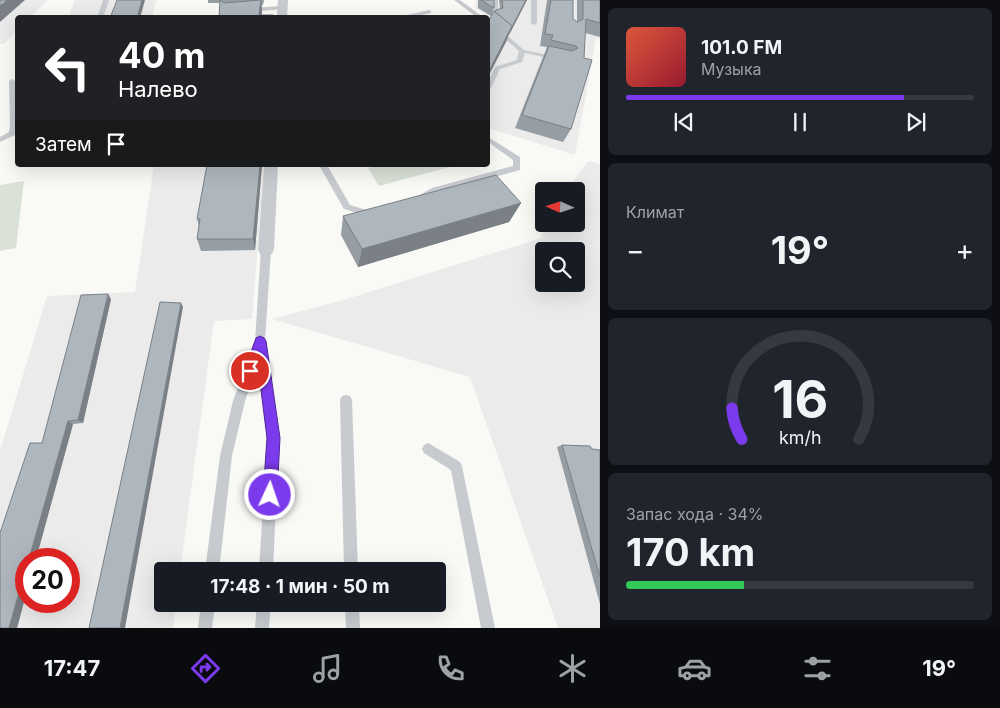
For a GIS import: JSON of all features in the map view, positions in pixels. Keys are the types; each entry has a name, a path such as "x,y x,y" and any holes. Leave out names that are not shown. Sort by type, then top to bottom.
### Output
{"street":[{"path":"266,249 271,167"}],"lane":[{"path":"101,15 106,0"},
{"path":"457,0 478,15"},
{"path":"496,0 496,15"},
{"path":"534,0 534,23"},
{"path":"245,10 283,9"},
{"path":"412,15 428,12"},
{"path":"490,23 522,51 566,60"},
{"path":"490,84 497,68 520,61 522,51"},
{"path":"0,140 12,133 14,125 12,82"},
{"path":"414,202 435,190 518,168 517,159 490,139"},
{"path":"324,167 348,207 370,214 379,212"},
{"path":"266,249 260,341 273,438 266,562"},
{"path":"213,562 226,456 239,400 260,341"},
{"path":"346,400 351,562"},
{"path":"428,449 456,466 488,628"},
{"path":"206,628 207,612"},
{"path":"262,628 263,612"},
{"path":"352,612 353,628"}],"shaded area":[{"path":"0,0 48,0 32,15 15,15 15,32 4,44 0,44"},
{"path":"75,0 156,0 152,15 69,15"},
{"path":"476,0 600,0 600,40 596,38 575,155 490,129 490,22 494,18 475,8"},
{"path":"588,161 600,164 600,628 558,628 470,377 272,319 347,299 541,238 543,232 585,232 585,182 573,182"},
{"path":"154,167 264,167 252,319 214,321 181,562 154,562 154,612 175,612 173,628 0,628 0,451 47,296 135,292"},
{"path":"372,167 450,167 379,186 368,168"},
{"path":"24,181 16,248 0,251 0,185"}],"building":[{"path":"0,0 7,0 0,6"},
{"path":"117,0 142,0 138,15 111,15"},
{"path":"220,0 224,3 261,0 259,15 219,15"},
{"path":"481,0 494,0 494,8"},
{"path":"502,0 526,0 512,27 495,12 503,8"},
{"path":"551,0 573,0 573,19 577,22 583,19 583,0 600,0 600,23 586,19 584,58 592,60 571,129 522,115 549,46 572,51 578,48 551,40 553,35 545,34"},
{"path":"494,11 512,26 490,69 490,18"},
{"path":"207,167 260,167 253,239 197,239 200,219 197,219"},
{"path":"496,175 521,203 362,249 343,216"},
{"path":"108,294 78,420 68,421 32,548 15,548 15,607 9,628 0,628 0,533 30,443 42,443 81,295"},
{"path":"160,302 181,303 120,628 89,628"},
{"path":"562,445 590,446 592,449 600,450 600,577"}],"route":[{"path":"250,371 260,341 273,438 270,495"}]}
